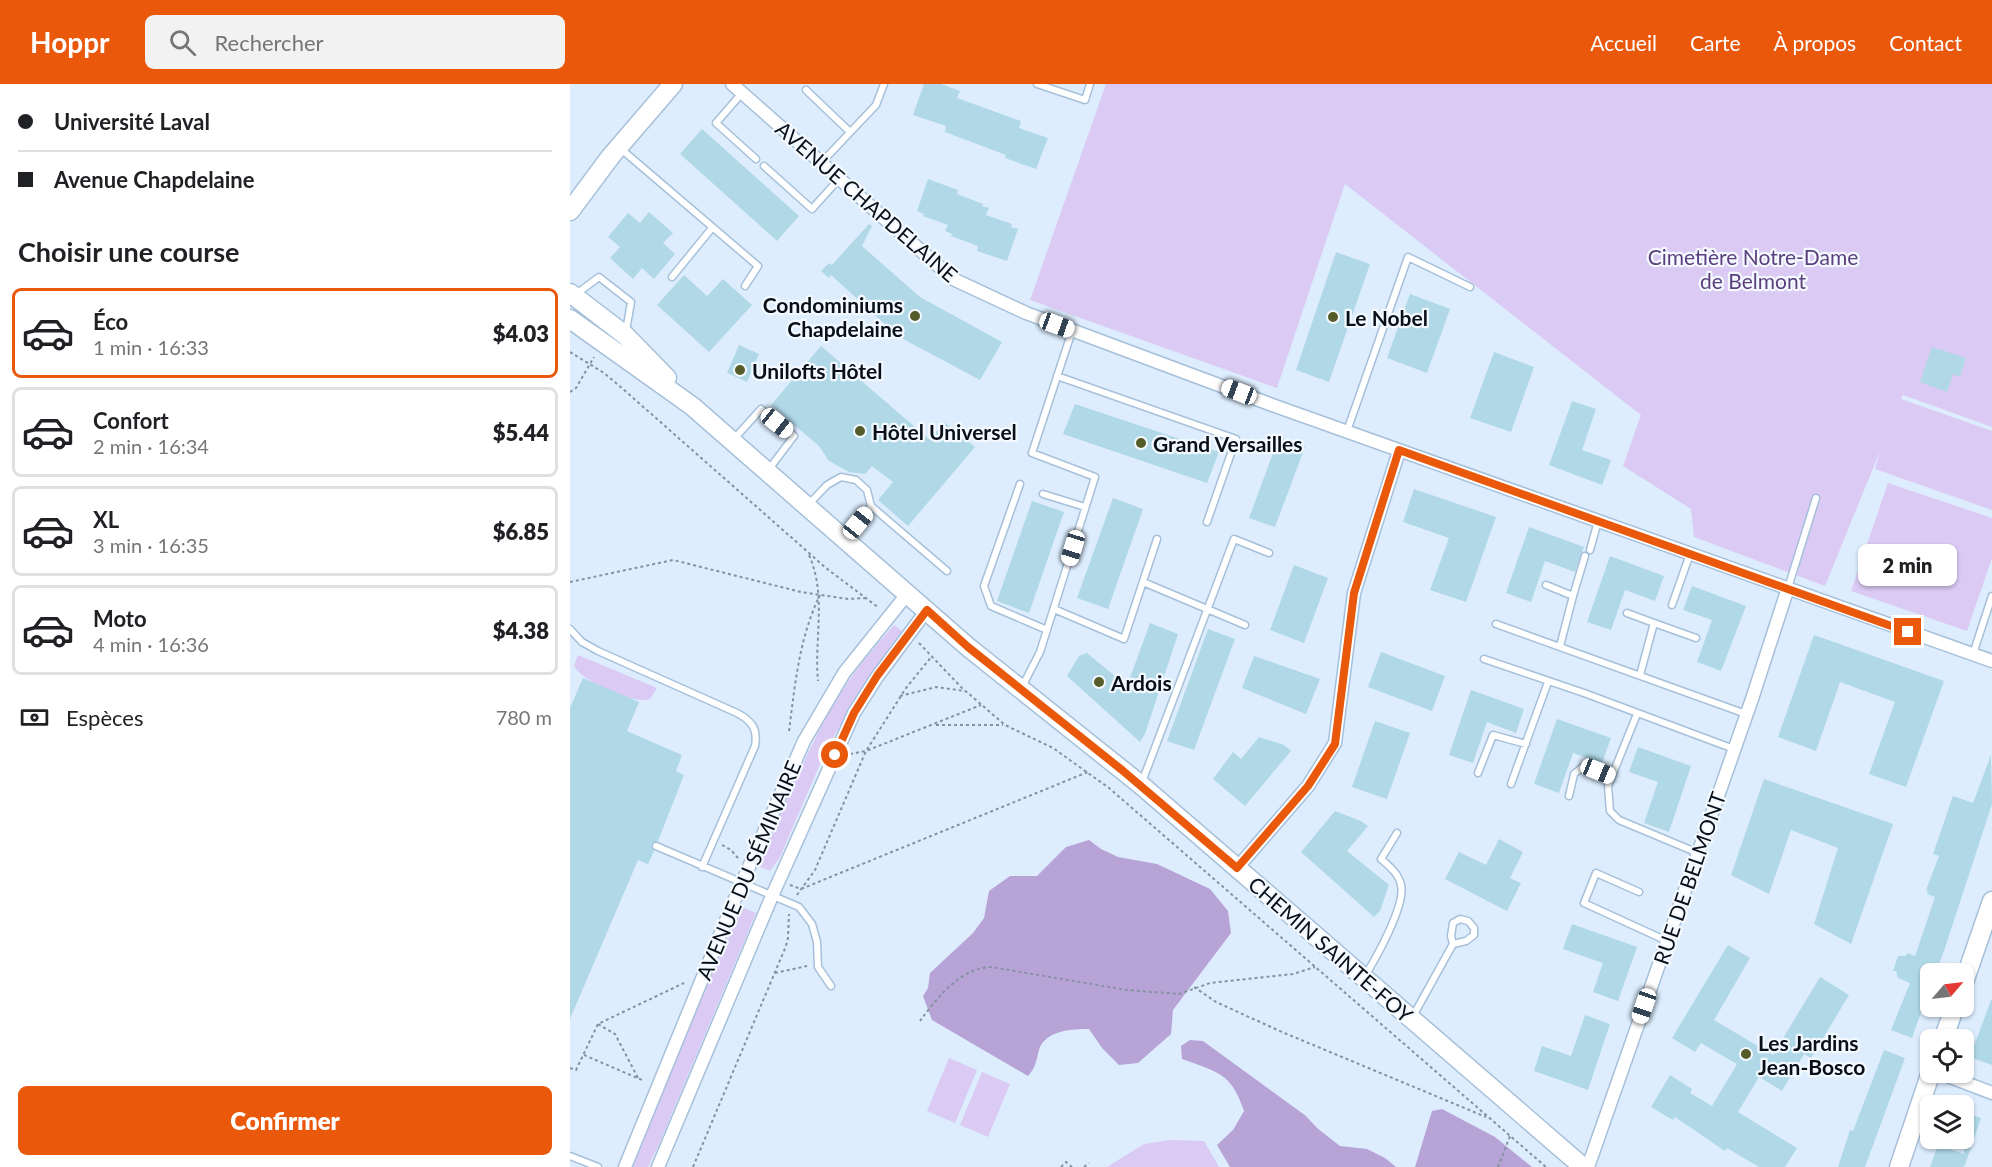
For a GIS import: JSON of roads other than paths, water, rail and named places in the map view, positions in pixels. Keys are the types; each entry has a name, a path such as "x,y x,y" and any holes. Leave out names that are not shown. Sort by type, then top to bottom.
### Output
{"main road":[{"path":"570,211 618,147 673,84"},
{"name":"CHEMIN SAINTE-FOY","path":"572,295 625,334 692,406 766,472 927,610 1141,785 1583,1167"},
{"name":"CHEMIN SAINTE-FOY","path":"570,319 692,406"},
{"path":"1971,963 1992,901"},
{"path":"1899,1167 1927,1083"}],"street":[{"name":"AVENUE CHAPDELAINE","path":"732,84 953,279 1026,313 1347,432 1992,661"},
{"path":"1237,868 1308,786 1335,744 1354,593 1399,450"},
{"name":"RUE DE BELMONT","path":"1588,1167 1788,588"},
{"name":"AVENUE DU SÉMINAIRE","path":"625,1167 741,884 804,741 844,673 909,593"},
{"name":"AVENUE DU SÉMINAIRE","path":"658,1167 772,896 854,713 877,676 927,610"},
{"path":"1966,1083 1992,1093"}],"lane":[{"path":"822,162 876,105 884,84"},
{"path":"1037,84 1085,100 1090,84"},
{"path":"806,90 849,131"},
{"path":"742,93 716,123 756,159"},
{"path":"618,147 758,266 745,286"},
{"path":"764,166 812,209 840,178"},
{"path":"672,277 712,228"},
{"path":"1347,432 1408,256 1470,287"},
{"path":"572,295 599,277 610,285 631,302 625,334"},
{"path":"1021,688 1040,652 1095,477 1032,453 1072,330"},
{"path":"1057,376 1236,439 1207,522"},
{"path":"732,442 760,409 794,436 766,472"},
{"path":"807,506 827,485 841,477 856,480 867,490 871,506 947,571"},
{"path":"1020,484 984,586 991,606 1047,630"},
{"path":"1043,494 1085,507"},
{"path":"1788,588 1816,498"},
{"path":"845,539 871,506"},
{"path":"1590,550 1598,521"},
{"path":"1054,609 1124,639 1157,539"},
{"path":"1141,785 1234,539 1269,554"},
{"path":"1672,605 1690,554"},
{"path":"1560,646 1585,556"},
{"path":"1143,582 1245,625"},
{"path":"1546,585 1573,596"},
{"path":"1972,655 1992,596"},
{"path":"1627,613 1696,638"},
{"path":"1640,675 1654,623"},
{"path":"1496,624 1746,714"},
{"path":"570,629 582,642 598,651 737,713 754,727 755,746 702,867"},
{"path":"1484,659 1734,749"},
{"path":"1511,784 1548,682"},
{"path":"1637,714 1608,786 1607,801 1610,811 1619,820 1698,853"},
{"path":"1478,772 1493,735 1526,744"},
{"path":"1569,796 1574,774 1584,766 1611,777"},
{"path":"1365,977 1388,934 1400,899 1402,888 1399,877 1382,859 1397,833"},
{"path":"656,846 799,908 812,924 817,942 817,964 831,986"},
{"path":"1639,892 1596,873 1584,903 1667,941"},
{"path":"1412,1019 1453,944 1451,936 1453,923 1460,919 1468,921 1475,930 1474,935 1466,941 1453,944"},
{"path":"570,1156 598,1167"}],"place":[{"name":"Condominiums Chapdelaine","path":"915,316"},
{"name":"Le Nobel","path":"1333,317"},
{"name":"Unilofts Hôtel","path":"740,370"},
{"name":"Hôtel Universel","path":"860,431"},
{"name":"Grand Versailles","path":"1141,443"},
{"name":"Ardois","path":"1099,682"},
{"name":"Les Jardins Jean-Bosco","path":"1746,1054"}],"park label":[{"name":"Cimetière Notre-Dame de Belmont","path":"1753,268"}]}
